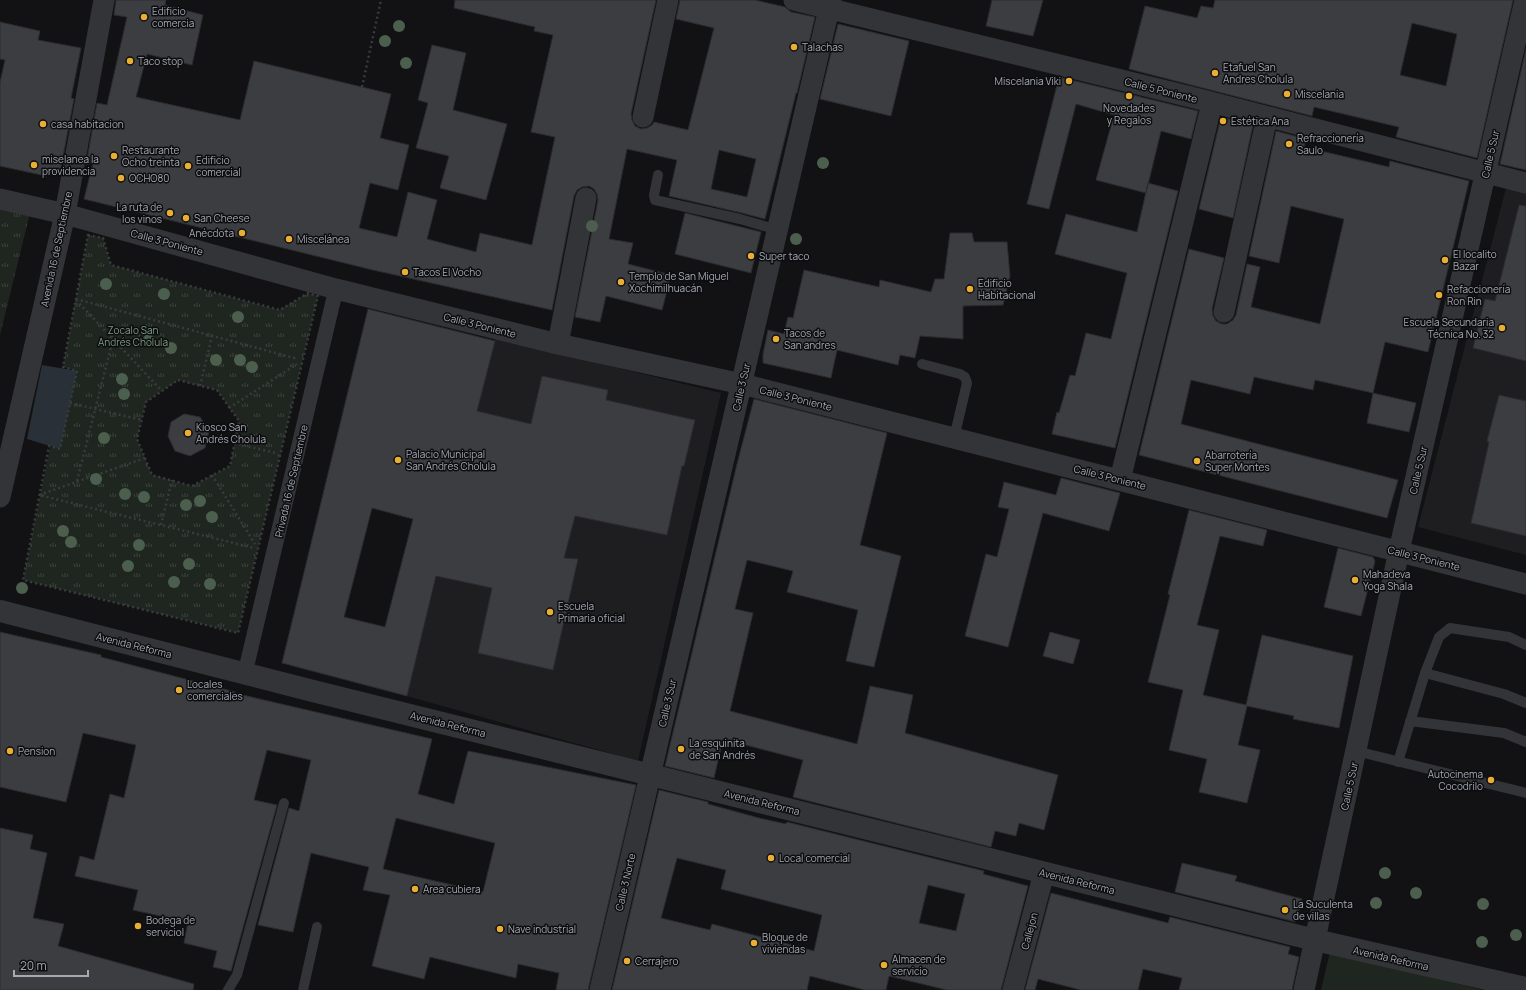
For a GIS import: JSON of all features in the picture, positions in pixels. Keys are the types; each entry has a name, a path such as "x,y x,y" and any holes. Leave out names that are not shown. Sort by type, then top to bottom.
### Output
{"street":[{"name":"Avenida 16 de Septiembre","path":"0,497 65,214 104,0"},
{"path":"643,117 668,0"},
{"name":"Calle 5 Poniente","path":"794,0 830,4 1526,183"},
{"name":"Calle 5 Sur","path":"1304,990 1399,551 1485,172 1526,0"},
{"name":"Calle 3 Sur","path":"650,774 830,4"},
{"path":"1120,480 1212,103"},
{"path":"1224,312 1267,117"},
{"path":"558,344 586,198"},
{"name":"Calle 3 Poniente","path":"0,199 65,214 336,289 558,344 742,384 1526,584"},
{"name":"Privada 16 de Septiembre","path":"245,673 336,289"},
{"name":"Avenida Reforma","path":"0,611 1315,940 1526,988"},
{"name":"Calle 3 Norte","path":"600,990 650,774"},
{"name":"Callejon","path":"1014,990 1044,872"}],"lane":[{"path":"658,175 654,195 655,200 740,219 778,230"},
{"path":"922,364 960,374 965,377 967,383 954,438"},
{"path":"1398,762 1425,673 1439,637 1450,628 1509,637 1526,645"},
{"path":"1425,673 1504,694 1526,703"},
{"path":"1410,721 1504,733 1526,742"},
{"path":"1356,751 1526,793"},
{"path":"228,990 237,975 284,802"},
{"path":"303,990 317,928"}],"path":[{"path":"362,87 381,0"},
{"path":"88,235 102,238 111,265 280,310 308,293 318,296 238,633 23,580 49,446 60,449 70,403 76,371 63,367 76,300 88,235"},
{"path":"76,300 303,360"},
{"path":"76,300 162,391"},
{"path":"200,386 212,336"},
{"path":"77,482 113,339"},
{"path":"229,408 303,360"},
{"path":"178,380 217,390 238,421 230,466 192,486 152,475 137,438 146,402 162,391 178,380"},
{"path":"70,403 142,420"},
{"path":"234,443 280,454"},
{"path":"39,495 145,458"},
{"path":"212,475 258,549"},
{"path":"161,525 172,480"},
{"path":"39,495 258,549"}],"shaded area":[{"path":"1506,188 1526,193 1526,555 1418,527"},
{"name":"Escuela Primaria oficial","path":"495,338 721,393 638,761 407,696"},
{"path":"42,365 77,371 60,449 27,439"}],"green space":[{"path":"0,203 31,209 0,335"},
{"name":"Zocalo San Andrés Cholula","path":"88,235 103,238 111,265 279,310 308,293 318,296 238,633 23,580 50,447 58,448 76,371 63,367","holes":["178,380 217,390 239,421 230,466 192,486 152,475 137,439 146,402"]},
{"path":"1330,952 1482,990 1321,990"}],"building":[{"path":"116,0 166,0 165,5 203,15 192,65 147,54 136,97 240,120 254,61 391,94 380,138 409,145 398,190 370,183 359,228 397,237 408,192 437,200 427,239 476,252 480,233 532,245 555,137 531,132 553,35 534,31 535,27 454,8 455,0 656,0 631,114 635,126 641,129 647,128 654,122 688,130 714,28 676,19 680,0 755,0 785,7 791,12 815,17 765,219 669,196 677,160 627,149 609,239 633,243 628,264 671,275 662,310 606,296 600,322 575,317 598,200 594,189 589,186 582,187 577,190 574,196 552,310 373,270 84,199 93,163 86,165 97,103 107,105 127,17 114,15","holes":["719,150 756,159 747,197 711,189"]},
{"path":"992,0 1043,0 1033,36 986,26"},
{"path":"1215,0 1513,0 1477,158 1396,137 1399,127 1314,107 1312,116 1129,69 1145,6 1197,18 1201,6 1213,8","holes":["1412,23 1457,34 1446,86 1400,75"]},
{"path":"0,22 40,31 38,40 81,48 71,98 74,99 60,172 46,176 0,166 0,82 5,60 0,59"},
{"path":"838,24 909,41 891,116 820,99"},
{"path":"432,45 466,53 453,110 507,124 486,200 440,188 449,156 416,148 428,103 418,100"},
{"path":"1526,49 1526,170 1500,164"},
{"path":"1059,77 1198,111 1191,139 1161,131 1146,193 1096,180 1114,115 1076,104 1049,209 1027,204"},
{"path":"1221,117 1253,125 1233,218 1199,209"},
{"path":"1276,131 1306,139 1304,147 1389,167 1390,161 1469,181 1428,352 1385,342 1373,393 1315,380 1313,390 1254,377 1250,394 1191,380 1181,424 1398,480 1387,518 1139,455 1189,249 1224,258 1212,309 1213,316 1216,321 1222,324 1227,324 1233,320 1236,315 1247,264 1260,267 1251,307 1320,324 1344,219 1291,206 1279,263 1249,256"},
{"path":"1148,183 1178,191 1115,448 1052,434 1057,412 1059,413 1070,375 1075,376 1086,333 1111,339 1127,273 1055,254 1066,214 1137,232"},
{"path":"1519,205 1526,206 1526,361 1473,348 1485,299 1495,301"},
{"path":"685,213 761,232 751,273 675,254"},
{"path":"950,233 972,233 974,242 1007,242 1010,276 1003,305 963,306 963,339 920,336 915,358 900,355 898,365 837,350 831,378 763,363 763,354 768,330 784,334 788,317 793,318 804,270 879,287 880,280 931,292 935,279 944,279"},
{"path":"368,309 495,341 477,411 531,424 542,376 608,390 606,400 695,420 684,466 682,466 667,535 575,516 564,558 578,559 553,670 478,653 492,588 436,576 407,696 282,663","holes":["372,508 413,519 385,627 344,617"]},
{"path":"1373,393 1416,403 1409,432 1367,423"},
{"path":"1499,395 1526,401 1526,536 1471,523 1489,442 1487,441"},
{"path":"754,399 887,433 860,545 901,556 874,667 846,661 858,610 787,592 793,571 747,560 735,609 753,613 730,711 857,744 870,686 913,695 905,733 1058,775 1044,830 1019,823 1016,836 995,831 991,847 793,797 803,760 723,739 714,778 665,766 737,464"},
{"name":"Kiosco San Andrés Cholula","path":"184,414 200,417 209,431 205,448 190,456 175,451 168,436 171,422"},
{"path":"1061,478 1120,493 1109,531 1043,513 1008,647 965,636 986,554 997,557 1009,509 998,507 1004,482 1056,495"},
{"path":"1189,510 1267,530 1263,546 1220,536 1197,625 1219,630 1203,695 1246,705 1262,635 1353,656 1339,728 1293,719 1294,716 1247,706 1238,745 1260,750 1247,803 1199,792 1207,759 1169,750 1183,690 1148,682 1170,595 1168,594"},
{"path":"1338,548 1373,557 1375,561 1361,616 1324,607"},
{"path":"0,632 101,655 101,657 235,692 234,693 432,739 418,794 454,804 468,751 636,785 588,990 556,990 559,973 518,964 516,978 430,957 424,979 372,966 390,895 363,890 369,867 311,853 293,932 258,925 289,808 299,811 311,760 267,750 254,800 277,805 231,971 213,967 217,951 184,943 188,922 133,910 138,890 75,876 80,856 94,860 110,794 124,798 136,745 83,733 66,802 0,787","holes":["396,818 495,843 483,892 383,869"]},
{"path":"1050,632 1080,640 1073,664 1043,656"},
{"path":"659,790 708,802 708,804 759,818 786,824 787,822 984,871 983,874 1028,886 1001,990 947,990 889,976 886,990 865,990 810,976 807,990 612,990","holes":["677,858 726,870 721,889 822,915 814,951 712,924 710,930 661,918","928,885 965,894 956,931 919,923"]},
{"path":"0,828 33,835 30,849 47,853 33,918 64,924 58,946 194,984 193,990 0,990"},
{"path":"1182,863 1237,876 1235,881 1302,899 1296,922 1175,892"},
{"path":"1051,893 1168,923 1170,917 1290,947 1288,954 1299,957 1292,990 1179,990 1182,978 1143,969 1138,990 1081,990 1038,979 1035,990 1025,990"}],"place":[{"name":"Edificio comercia","path":"144,17"},
{"name":"Talachas","path":"794,47"},
{"name":"Taco stop","path":"130,61"},
{"name":"Etafuel San Andres Cholula","path":"1215,73"},
{"name":"Miscelania Viki","path":"1069,81"},
{"name":"Miscelania","path":"1287,94"},
{"name":"Novedades y Regalos","path":"1129,96"},
{"name":"Estética Ana","path":"1223,121"},
{"name":"casa habitacion","path":"43,124"},
{"name":"Refraccionería Saulo","path":"1289,144"},
{"name":"Restaurante Ocho treinta","path":"114,156"},
{"name":"miselanea la providencia","path":"34,165"},
{"name":"Edificio comercial","path":"188,166"},
{"name":"OCHO80","path":"121,178"},
{"name":"La ruta de los vinos","path":"170,213"},
{"name":"San Cheese","path":"186,218"},
{"name":"Anécdota","path":"242,233"},
{"name":"Miscelánea","path":"289,239"},
{"name":"Super taco","path":"751,256"},
{"name":"El localito Bazar","path":"1445,260"},
{"name":"Tacos El Vocho","path":"405,272"},
{"name":"Templo de San Miguel Xochimilhuacán","path":"621,282"},
{"name":"Edificio Habitacional","path":"970,289"},
{"name":"Refaccionería Ron Rin","path":"1439,295"},
{"name":"Escuela Secundaria Técnica No. 32","path":"1502,328"},
{"name":"Tacos de San andres","path":"776,339"},
{"name":"Kiosco San Andrés Cholula","path":"188,433"},
{"name":"Palacio Municipal San Andrés Cholula","path":"398,460"},
{"name":"Abarrotería Super Montes","path":"1197,461"},
{"name":"Mahadeva Yoga Shala","path":"1355,580"},
{"name":"Escuela Primaria oficial","path":"550,612"},
{"name":"Locales comerciales","path":"179,690"},
{"name":"La esquinita de San Andrés","path":"681,749"},
{"name":"Pension","path":"10,751"},
{"name":"Autocinema Cocodrilo","path":"1491,780"},
{"name":"Local comercial","path":"771,858"},
{"name":"Area cubiera","path":"415,889"},
{"name":"La Suculenta de villas","path":"1285,910"},
{"name":"Bodega de serviciol","path":"138,926"},
{"name":"Nave industrial","path":"500,929"},
{"name":"Bloque de viviendas","path":"754,943"},
{"name":"Cerrajero","path":"627,961"},
{"name":"Almacen de servicio","path":"884,965"}]}
